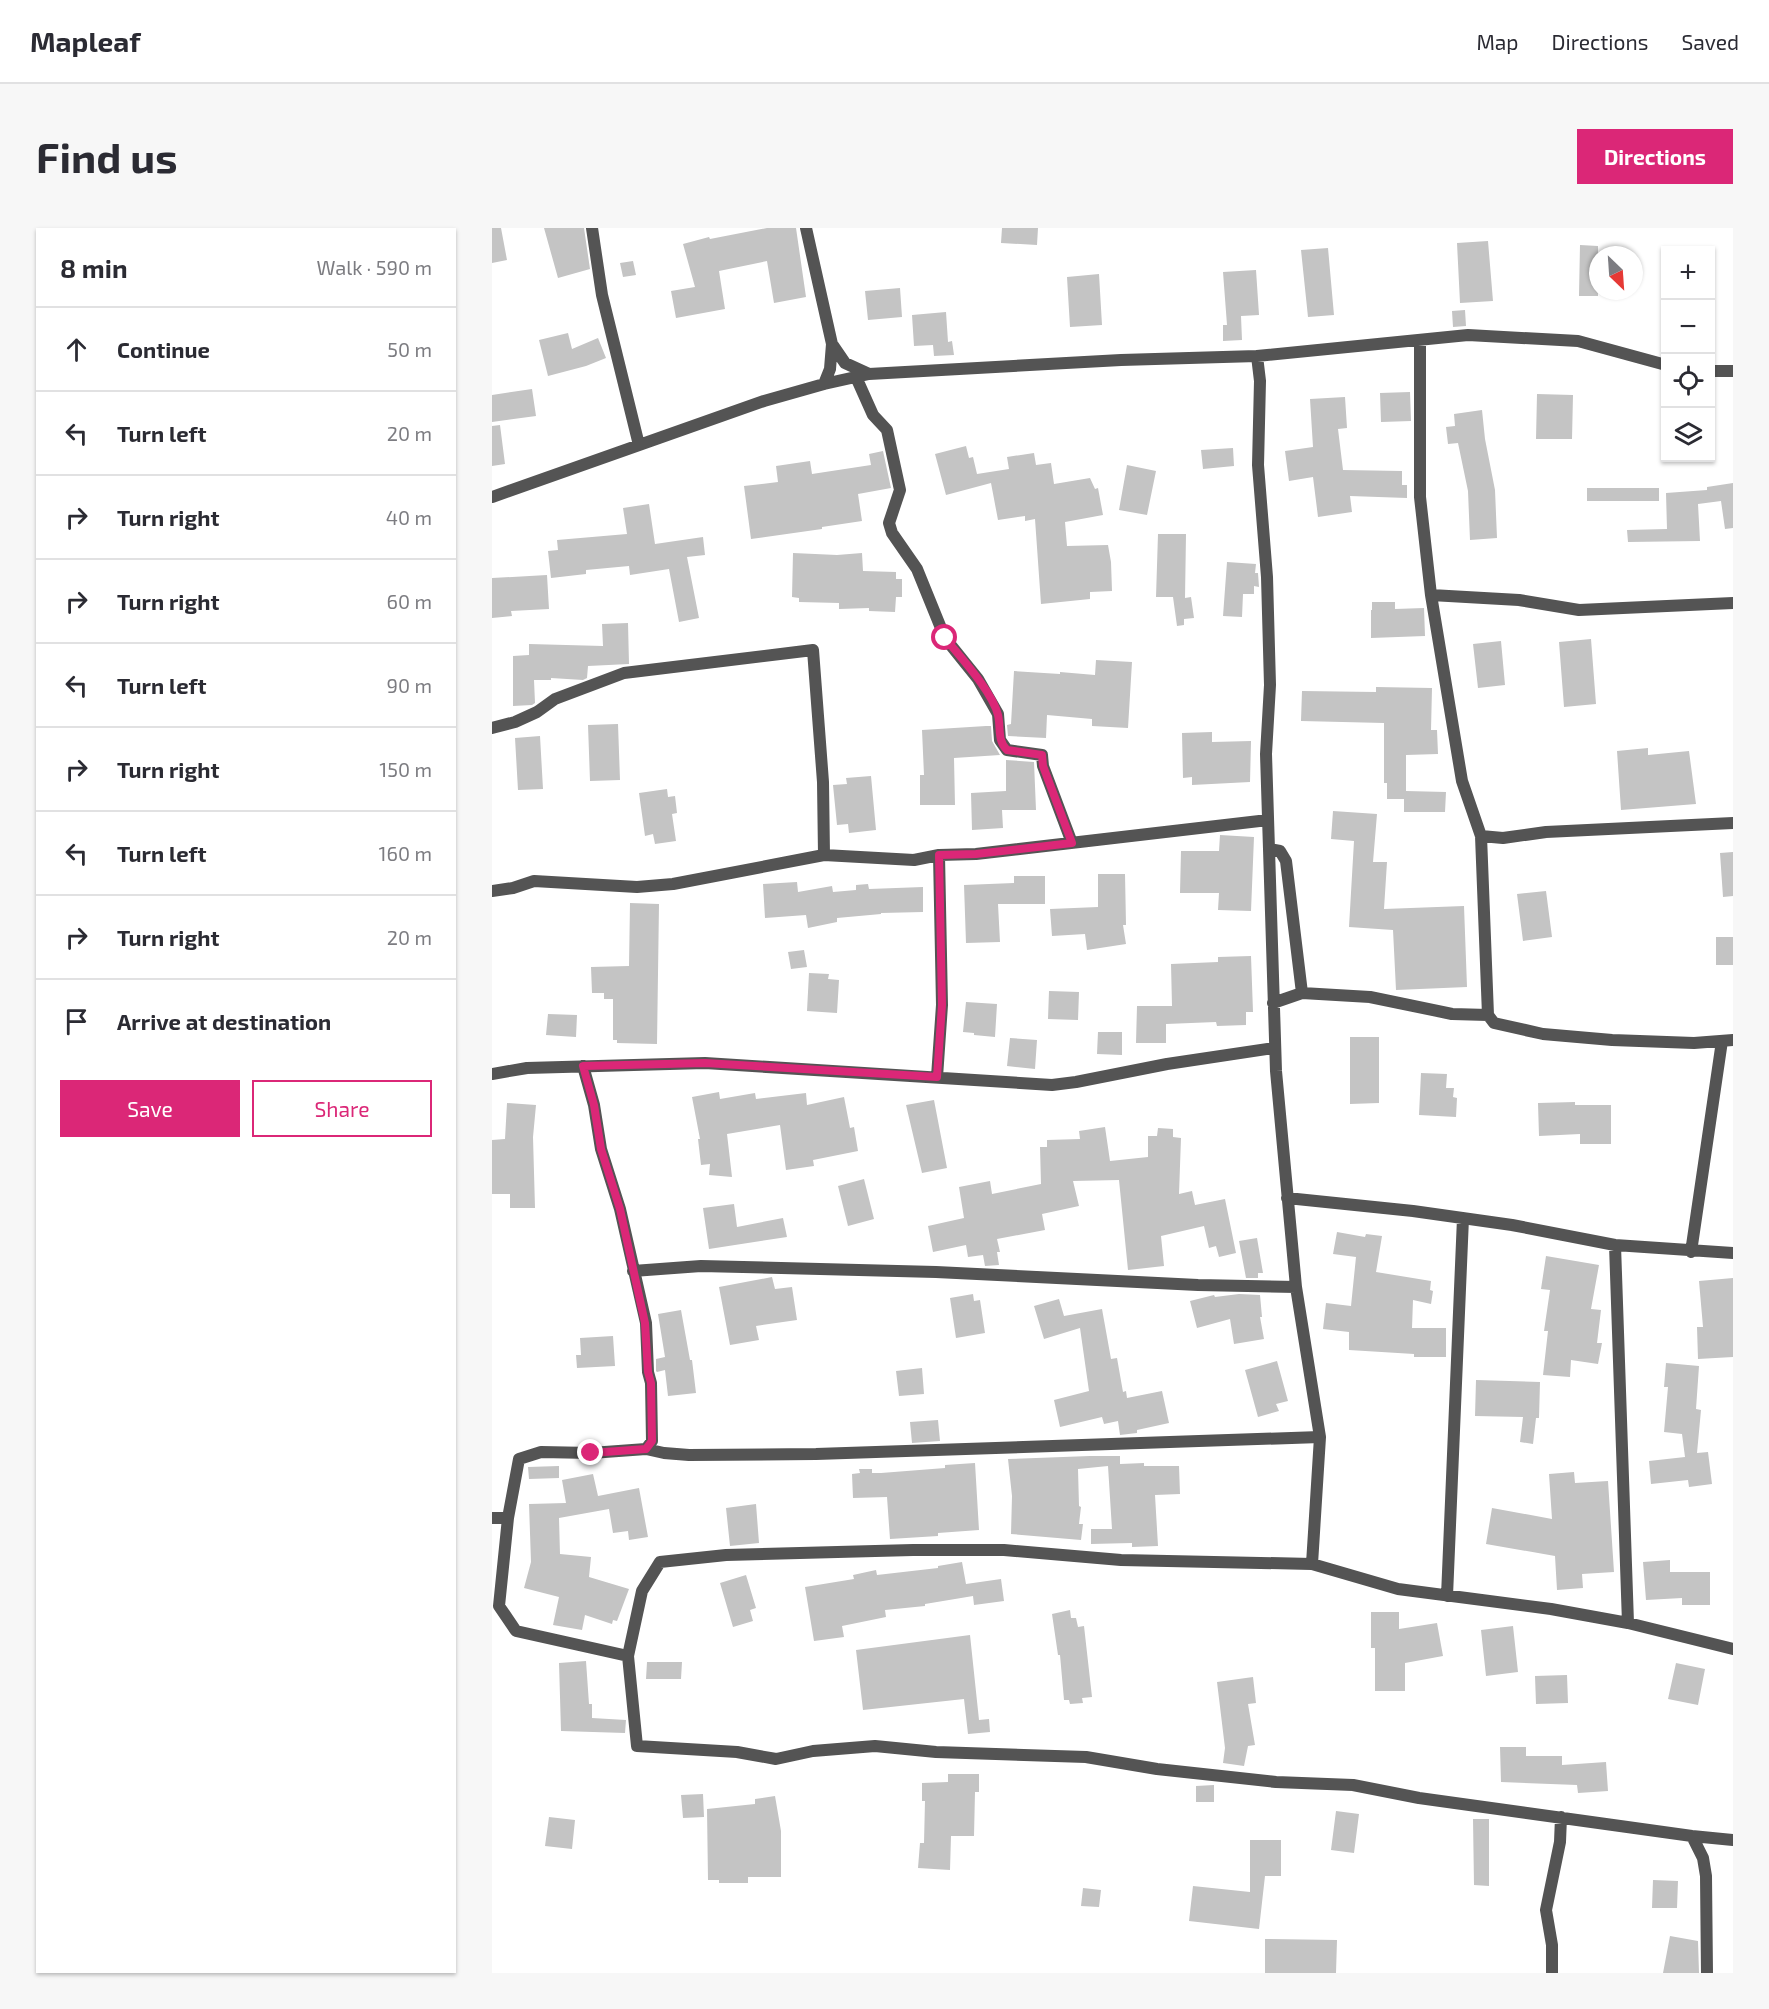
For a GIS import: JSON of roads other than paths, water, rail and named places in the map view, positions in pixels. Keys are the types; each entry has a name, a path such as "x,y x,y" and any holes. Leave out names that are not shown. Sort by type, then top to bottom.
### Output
{"street":[{"path":"592,228 602,296 639,445"},
{"path":"806,228 832,344 830,369 824,384"},
{"path":"492,497 764,401 863,375 1121,360 1257,356 1468,335 1578,341 1661,364"},
{"path":"1420,340 1420,497 1431,595 1462,781 1481,836 1488,1015 1494,1023 1543,1034 1694,1043 1728,1041 1691,1251"},
{"path":"832,344 845,363 863,375 873,415 886,430 900,490 889,523 892,533 917,569 945,638 978,678 998,714 1000,740 1004,747 1007,750 1042,755 1043,766 1072,843"},
{"path":"1257,356 1260,381 1258,465 1267,577 1270,685 1266,754 1274,1048 1296,1287 1320,1437 1312,1564"},
{"path":"1715,371 1733,371"},
{"path":"1431,595 1520,600 1580,610 1733,603"},
{"path":"492,728 515,722 537,712 555,699 624,673 813,650 824,782 824,855"},
{"path":"492,891 513,888 534,881 637,887 673,884 824,855 914,860 939,855 976,854 1268,820"},
{"path":"1481,836 1503,838 1546,832 1733,823"},
{"path":"1269,849 1280,851 1286,861 1302,993"},
{"path":"937,1077 942,1005 939,855"},
{"path":"1273,1003 1302,993 1370,997 1452,1014 1488,1015"},
{"path":"492,1074 527,1068 705,1063 1052,1085 1167,1064 1274,1048"},
{"path":"583,1066 594,1105 601,1149 620,1209 645,1323 648,1372 651,1383 652,1441 646,1449"},
{"path":"1287,1198 1512,1225 1615,1245 1733,1253"},
{"path":"1447,1596 1463,1218"},
{"path":"1615,1245 1628,1623"},
{"path":"633,1271 701,1266 936,1272 1198,1285 1296,1287"},
{"path":"628,1656 516,1632 500,1606 508,1518 519,1459 541,1452 591,1453 646,1449 689,1455 816,1454 1320,1437"},
{"path":"492,1518 508,1518"},
{"path":"1733,1648 1628,1623 1551,1609 1398,1589 1312,1564 1121,1560 1004,1550 970,1550 726,1555 660,1562 642,1592 628,1656 637,1746 737,1752 776,1759 813,1751 875,1746 936,1752 1086,1757 1157,1769 1276,1782 1353,1785 1419,1798 1733,1840"},
{"path":"1552,1973 1552,1945 1545,1910 1560,1842 1561,1817"},
{"path":"1692,1836 1703,1858 1706,1876 1707,1973"}]}
